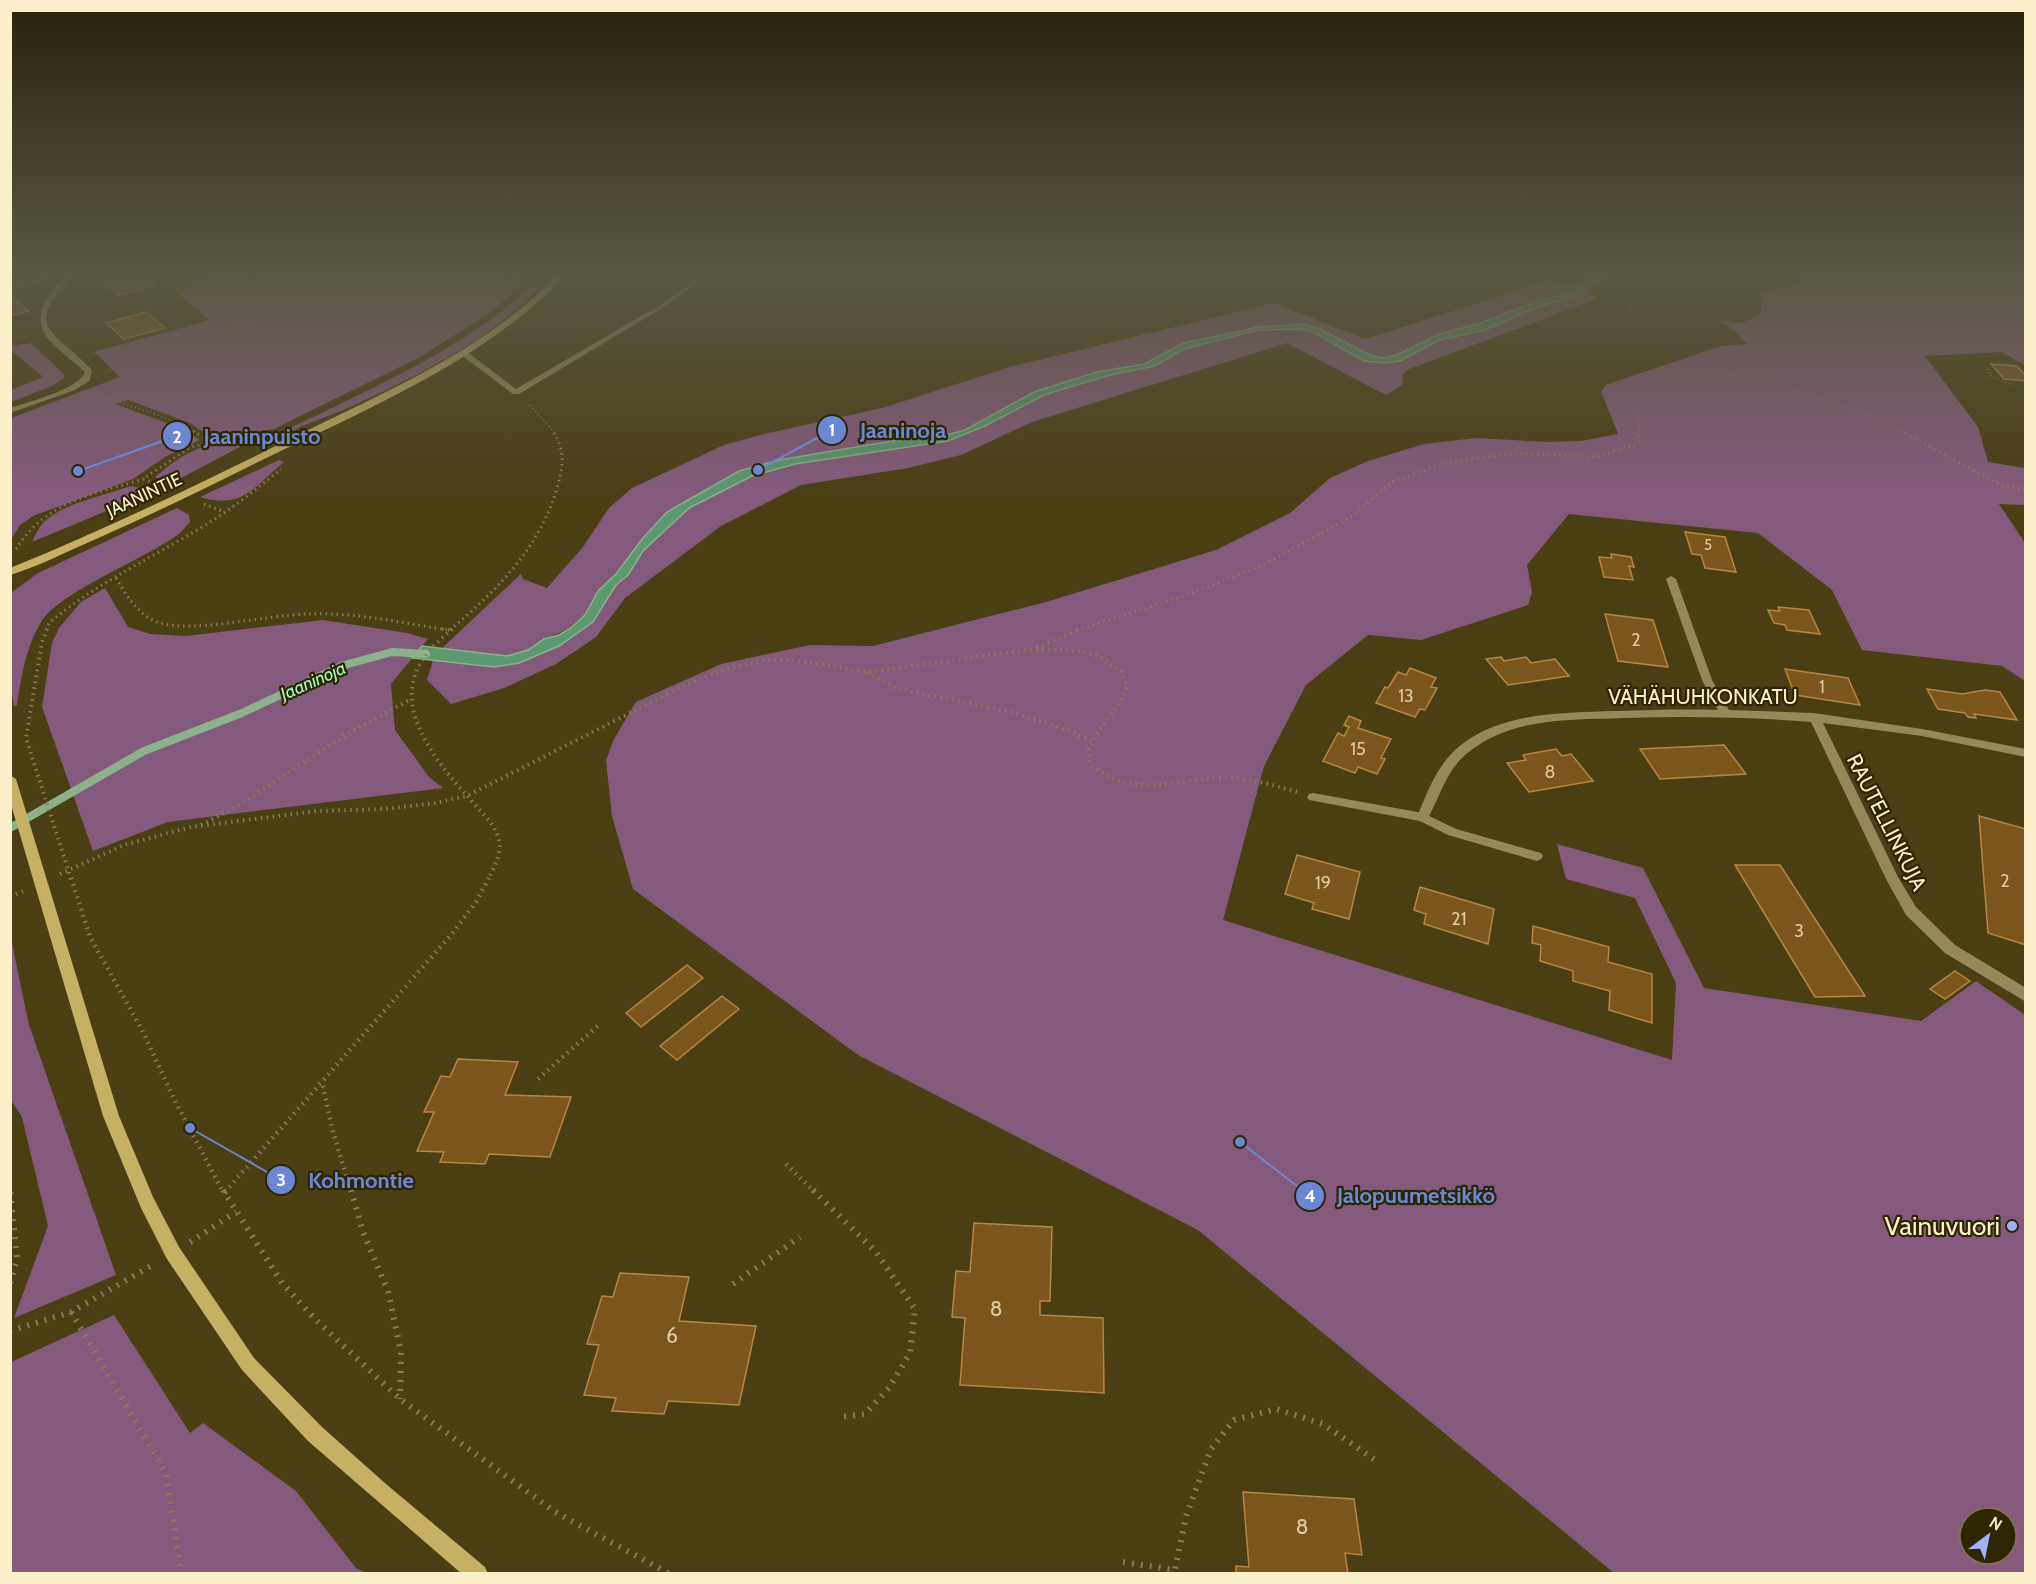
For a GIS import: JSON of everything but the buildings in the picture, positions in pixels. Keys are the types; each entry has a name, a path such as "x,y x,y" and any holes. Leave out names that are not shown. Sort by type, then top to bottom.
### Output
{"main road":[{"name":"JAANINTIE","path":"10,572 220,477 425,375 474,348"},
{"path":"10,778 111,1116 147,1202 173,1253 248,1364 315,1434 478,1574"}],"street":[{"path":"10,411 72,388 87,376 61,348"},
{"path":"464,354 516,392 591,348"},
{"path":"1671,579 1707,680 1726,714"},
{"name":"VÄHÄHUHKONKATU","path":"1423,817 1439,779 1448,764 1461,751 1496,730 1543,718 1670,712 1814,717 1915,730 2025,753"},
{"name":"RAUTELLINKUJA","path":"1814,717 1892,879 1911,911 1950,949 2025,996"},
{"path":"1313,797 1423,817 1452,832 1537,856"}],"path":[{"path":"87,376 178,348"},
{"path":"1034,649 1082,628 1184,596 1265,564 1351,517 1392,482 1449,462 1515,453 1596,457 1639,443 1640,419 1625,396 1646,385 1696,368 1761,379 1872,416 2002,485 2025,490"},
{"path":"1988,369 1989,375 2013,385"},
{"path":"72,388 140,408 187,426 210,441"},
{"path":"224,1192 323,1086 476,902 495,864 500,843 491,823 444,770 413,714 411,699 414,678 419,665 440,639 482,604 516,569 541,530 554,500 564,459 555,431 516,392"},
{"path":"15,551 31,527 45,516 67,505 143,479 189,448 210,441 275,431"},
{"path":"288,462 247,497 116,578 93,589 50,623 42,642 26,738 90,937 142,1030 176,1103 224,1192 282,1283 315,1319 400,1399 555,1512 670,1574"},
{"path":"143,479 160,486"},
{"path":"198,501 223,512"},
{"path":"116,578 125,593 147,618 164,624 196,625 309,614 372,616 406,625 450,630"},
{"path":"867,673 1034,649 1078,651 1100,657 1118,668 1126,679 1128,690 1120,706 1091,741 1088,753 1092,765 1104,776 1123,783 1172,784 1238,778 1270,783 1313,797"},
{"path":"52,878 124,845 197,827 317,811 385,809 435,803 467,796 719,670 767,660 794,659 867,673 896,688 1011,712 1070,731 1091,741"},
{"path":"197,827 236,807 344,735 411,699"},
{"path":"10,897 31,888"},
{"path":"538,1079 601,1023"},
{"path":"323,1086 333,1132 363,1232 388,1291 401,1352 400,1399"},
{"path":"786,1164 876,1252 915,1310 910,1353 889,1388 865,1414 841,1417"},
{"path":"10,1188 17,1259 10,1283"},
{"path":"733,1284 800,1238"},
{"path":"10,1331 71,1312 127,1279"},
{"path":"71,1312 166,1473 181,1574"},
{"path":"1122,1562 1175,1570 1186,1516 1211,1449 1234,1420 1276,1409 1323,1424 1375,1460"}],"shaded area":[{"path":"11,348 36,348 63,374 64,378 52,386 11,402 11,390 43,377"},
{"path":"109,348 434,348 274,429 212,438 190,423 128,400 115,404 181,428 200,440 165,457 133,479 33,516 20,525 11,540 11,418 120,377 94,352"},
{"path":"447,348 464,348 426,370 348,408 292,431 288,429 385,382"},
{"path":"1089,348 1175,348 1144,364 1077,378 1034,392 965,430 943,436 898,440 779,460 739,471 667,512 643,538 616,574 598,591 585,615 571,628 544,639 528,650 507,656 441,649 521,574 523,579 547,588 583,547 609,508 632,488 724,445 882,408 1010,367"},
{"path":"1175,348 1188,348 1155,366 1110,375 1044,395 985,426 948,441 795,464 752,476 689,508 643,551 628,575 616,585 593,622 559,646 519,663 494,667 412,658 422,646 507,656 528,650 544,639 559,635 585,615 598,591 616,574 643,538 667,512 739,471 779,460 898,440 943,436 965,430 1034,392 1097,372 1144,364"},
{"path":"1271,348 1032,422 961,455 908,468 801,485 721,526 625,598 596,637 556,664 504,688 451,704 427,680 433,660 495,667 519,663 593,622 616,585 628,575 643,551 667,528 689,508 752,476 795,464 948,441 985,426 1044,395 1110,375 1141,370 1164,362 1184,349"},
{"path":"1296,348 1341,348 1364,361 1385,363 1420,348 1466,348 1409,369 1403,374 1402,385 1386,395"},
{"path":"1341,348 1356,348 1372,356 1385,358 1411,348 1424,348 1400,361 1385,363 1364,361"},
{"path":"1356,348 1411,348 1385,358 1372,356"},
{"path":"1715,348 2025,348 2025,365 2001,352 1925,356 1978,427 1988,462 2025,468 2025,505 1999,504 2025,543 2025,681 2002,666 1862,650 1832,590 1758,533 1569,514 1527,565 1532,592 1528,605 1421,640 1368,635 1306,685 1264,766 1223,920 1672,1060 1676,983 1635,898 1566,879 1557,844 1643,868 1704,988 1921,1021 1976,981 2025,1015 2025,1573 1614,1573 1198,1230 858,1055 633,889 612,816 606,761 613,741 636,702 721,664 810,645 873,646 1046,602 1216,550 1290,513 1330,478 1368,461 1424,444 1476,438 1546,442 1581,441 1618,434 1601,391 1606,385"},
{"path":"247,436 260,436 170,484 155,477 177,460 198,449"},
{"path":"279,460 284,462 246,494 227,501 200,497"},
{"path":"131,486 154,491 32,542 37,531 52,515 85,500"},
{"path":"177,508 189,515 190,522 180,533 67,598 41,622 28,652 17,705 14,706 10,682 11,593 38,573"},
{"path":"105,588 128,627 150,634 186,636 323,620 407,633 428,639 391,684 395,730 429,777 443,788 168,822 93,851 42,707 52,643 59,628 81,602"},
{"path":"10,934 29,1025 116,1275 14,1318 48,1226 22,1117 11,1100"},
{"path":"114,1315 190,1433 203,1423 296,1491 356,1568 366,1573 11,1573 11,1362"}],"waterway":[{"name":"Jaaninoja","path":"10,828 144,751 242,713 341,666 392,652 426,654"}],"place":[{"name":"Jaaninoja","path":"758,470"},
{"name":"Jaaninpuisto","path":"78,471"},
{"name":"Kohmontie","path":"190,1128"},
{"name":"Jalopuumetsikkö","path":"1240,1142"},
{"name":"Vainuvuori","path":"2012,1226"}]}
